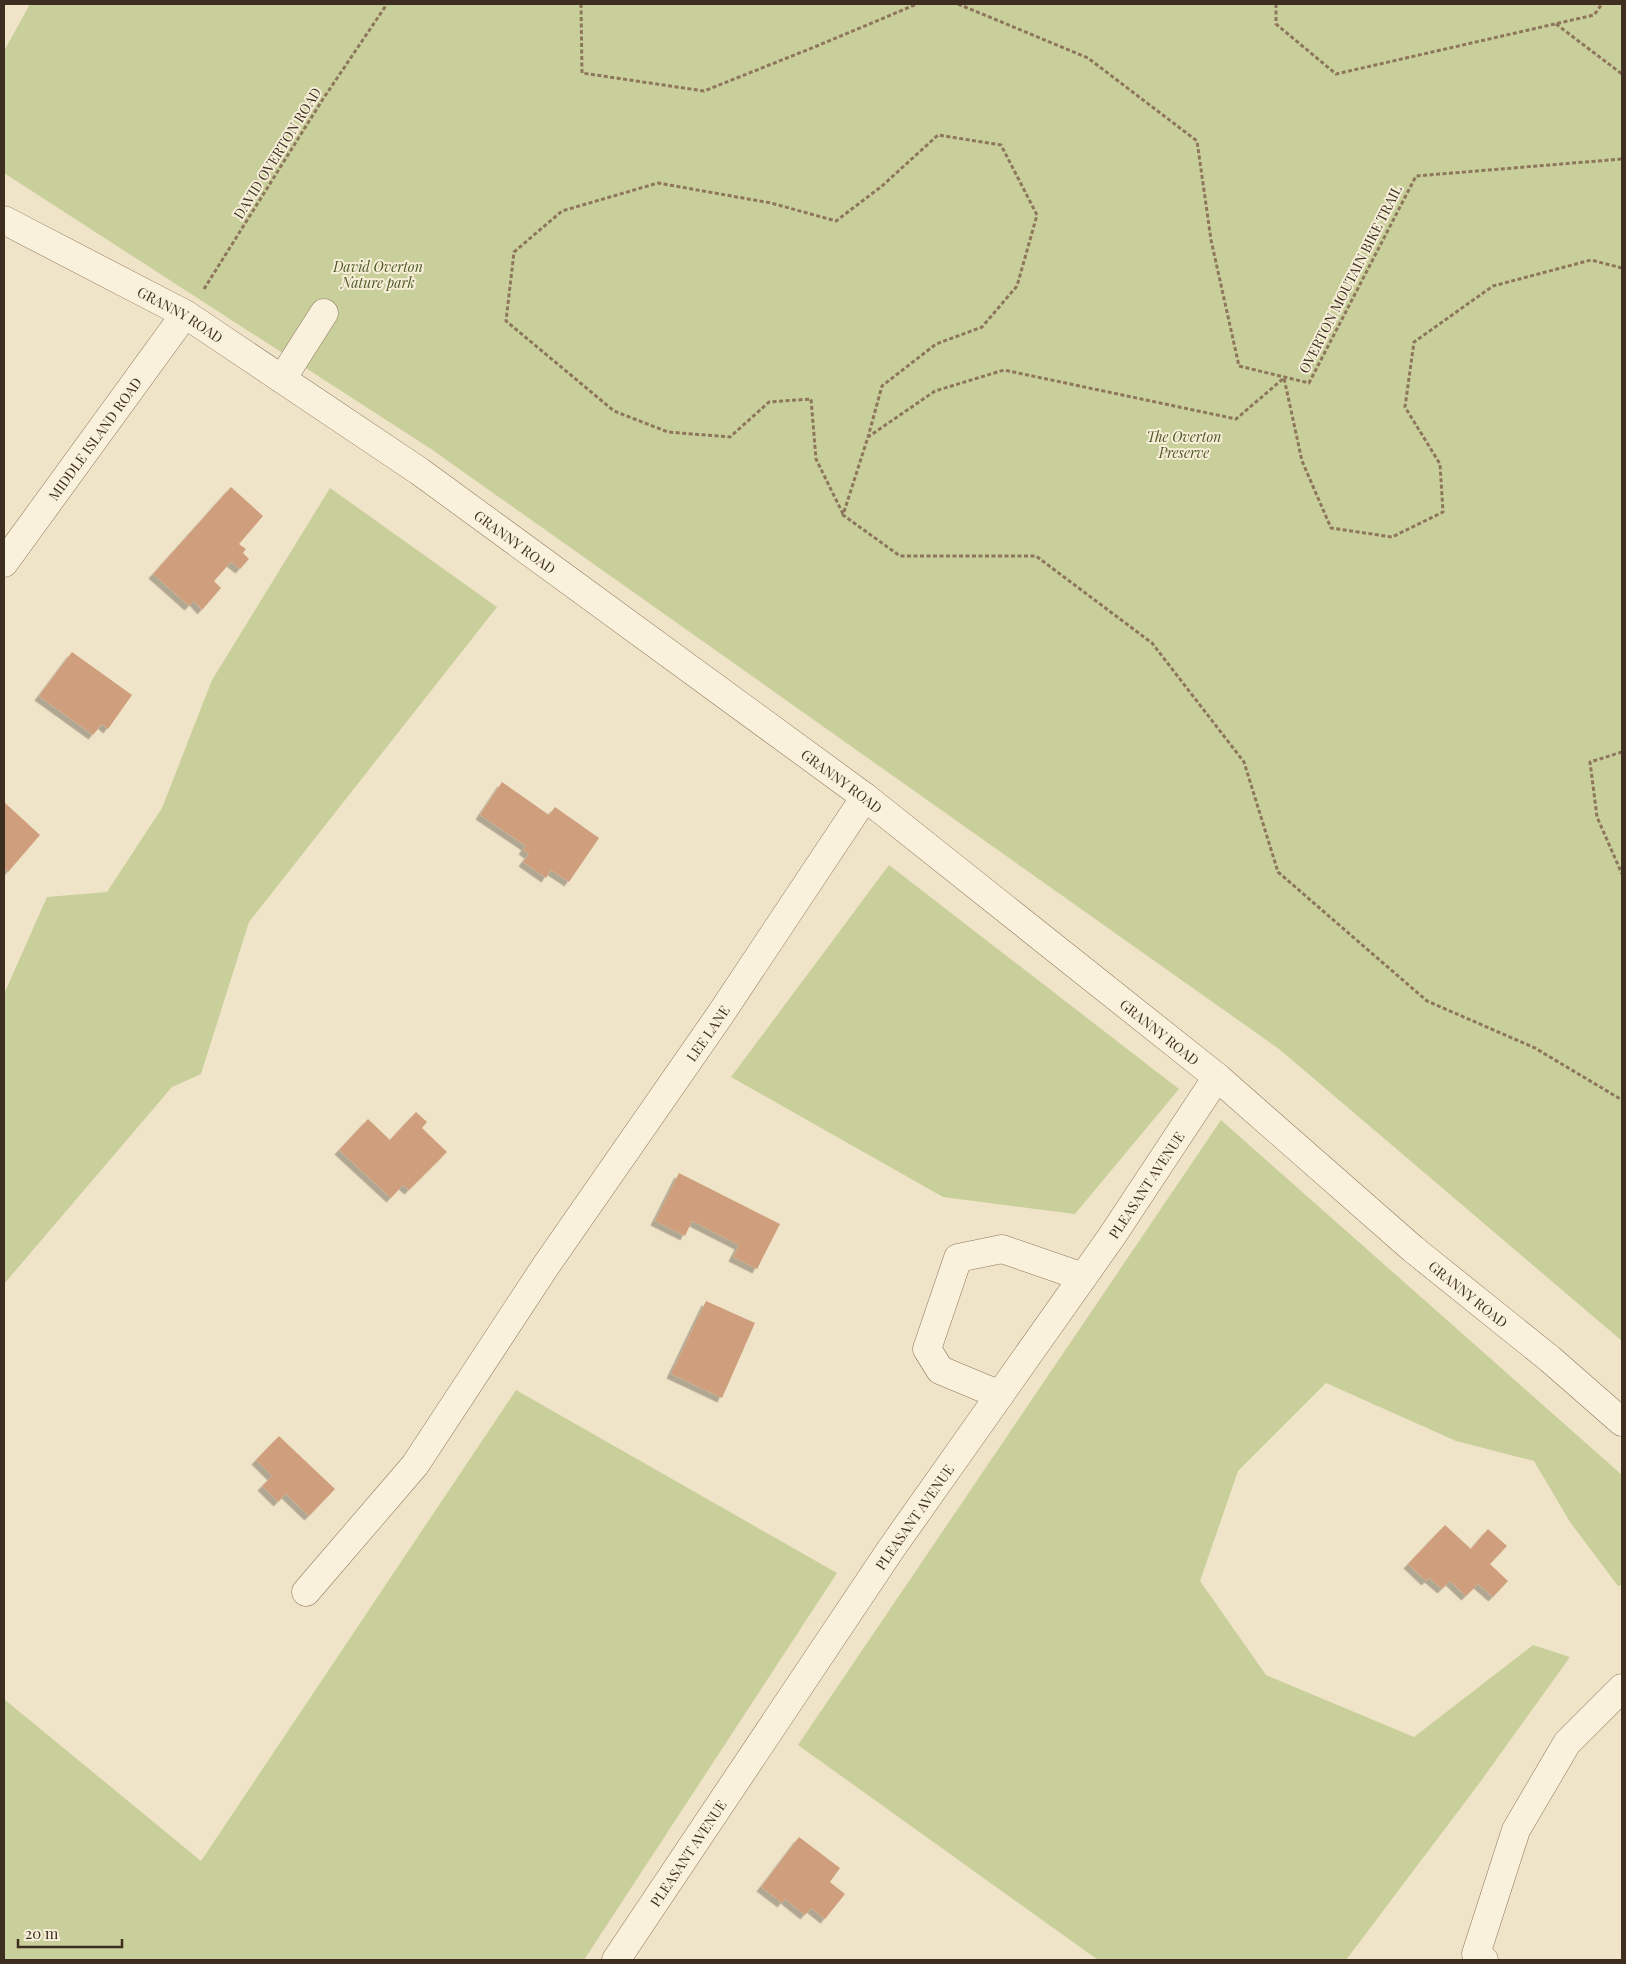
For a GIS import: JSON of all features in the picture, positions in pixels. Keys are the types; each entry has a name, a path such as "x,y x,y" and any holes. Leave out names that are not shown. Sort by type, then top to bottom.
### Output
{"street":[{"name":"GRANNY ROAD","path":"4,220 185,314 282,379 419,471 865,797 1218,1077 1413,1249 1550,1358 1622,1422"},
{"path":"282,379 324,313"},
{"name":"MIDDLE ISLAND ROAD","path":"4,563 185,314"},
{"name":"LEE LANE","path":"306,1592 415,1465 545,1267 720,1015 865,797"},
{"name":"PLEASANT AVENUE","path":"616,1960 891,1549 1083,1277 1218,1077"},
{"path":"1000,1395 940,1370 927,1349 958,1258 1002,1250 1083,1277"},
{"path":"1484,1960 1476,1954 1516,1830 1567,1743 1622,1688"}],"path":[{"name":"DAVID OVERTON ROAD","path":"185,314 204,289 323,99 387,4"},
{"path":"581,4 582,72 704,91 818,46 916,4"},
{"name":"OVERTON MOUTAIN BIKE TRAIL","path":"958,4 1088,58 1197,140 1211,240 1239,366 1284,378 1309,383 1416,176 1622,159"},
{"path":"1276,4 1276,24 1336,74 1594,15 1602,4"},
{"path":"1555,24 1622,74"},
{"path":"843,515 868,438 882,386 936,344 982,327 1017,286 1037,216 1001,145 938,136 882,186 836,221 771,203 658,184 562,210 514,252 506,320 614,411 668,432 730,437 769,402 810,399 816,459 843,515 900,556 1036,556 1152,643 1244,762 1278,872 1427,1001 1535,1048 1622,1100"},
{"path":"868,438 935,391 1004,370 1236,419 1284,378 1302,461 1331,528 1392,537 1443,512 1440,464 1405,407 1414,342 1493,286 1591,260 1622,268"},
{"path":"1622,752 1590,762 1597,817 1622,874"}],"green space":[{"name":"The Overton Preserve","path":"30,4 1622,4 1622,1341 1279,1049 431,449 4,173 4,51"},
{"path":"330,488 497,607 249,922 201,1074 172,1087 4,1284 4,994 47,897 107,892 162,808 212,680"},
{"path":"889,865 1179,1089 1075,1214 943,1197 731,1077"},
{"path":"1221,1120 1622,1475 1622,1585 1618,1586 1570,1522 1534,1461 1456,1441 1326,1383 1238,1471 1200,1581 1266,1675 1414,1737 1533,1645 1570,1657 1478,1785 1346,1960 1098,1960 798,1745"},
{"path":"516,1390 837,1573 584,1960 4,1960 4,1699 201,1861"}],"building":[{"path":"231,487 263,516 239,544 246,549 243,553 249,559 240,569 231,562 214,581 221,588 202,610 194,601 189,606 153,574"},
{"path":"72,652 132,695 108,729 102,724 93,735 39,696"},
{"path":"502,782 549,815 555,807 599,838 569,882 551,870 546,878 523,862 529,854 523,850 526,846 480,815"},
{"path":"4,802 40,835 8,872 4,868"},
{"path":"416,1112 427,1122 422,1128 447,1152 409,1190 403,1185 391,1198 339,1150 368,1119 390,1140"},
{"path":"679,1173 780,1224 757,1269 733,1257 739,1245 692,1221 685,1236 655,1221"},
{"path":"706,1301 755,1323 722,1398 671,1374"},
{"path":"279,1436 335,1489 309,1516 286,1494 278,1502 262,1486 272,1476 256,1460"},
{"path":"1445,1525 1471,1549 1488,1529 1507,1546 1490,1564 1508,1581 1493,1597 1478,1584 1466,1596 1450,1581 1442,1589 1429,1578 1426,1581 1408,1564"},
{"path":"799,1837 840,1868 830,1882 845,1894 825,1919 811,1908 805,1915 785,1899 782,1903 761,1887"}],"park label":[{"name":"David Overton Nature park","path":"378,274"}]}
